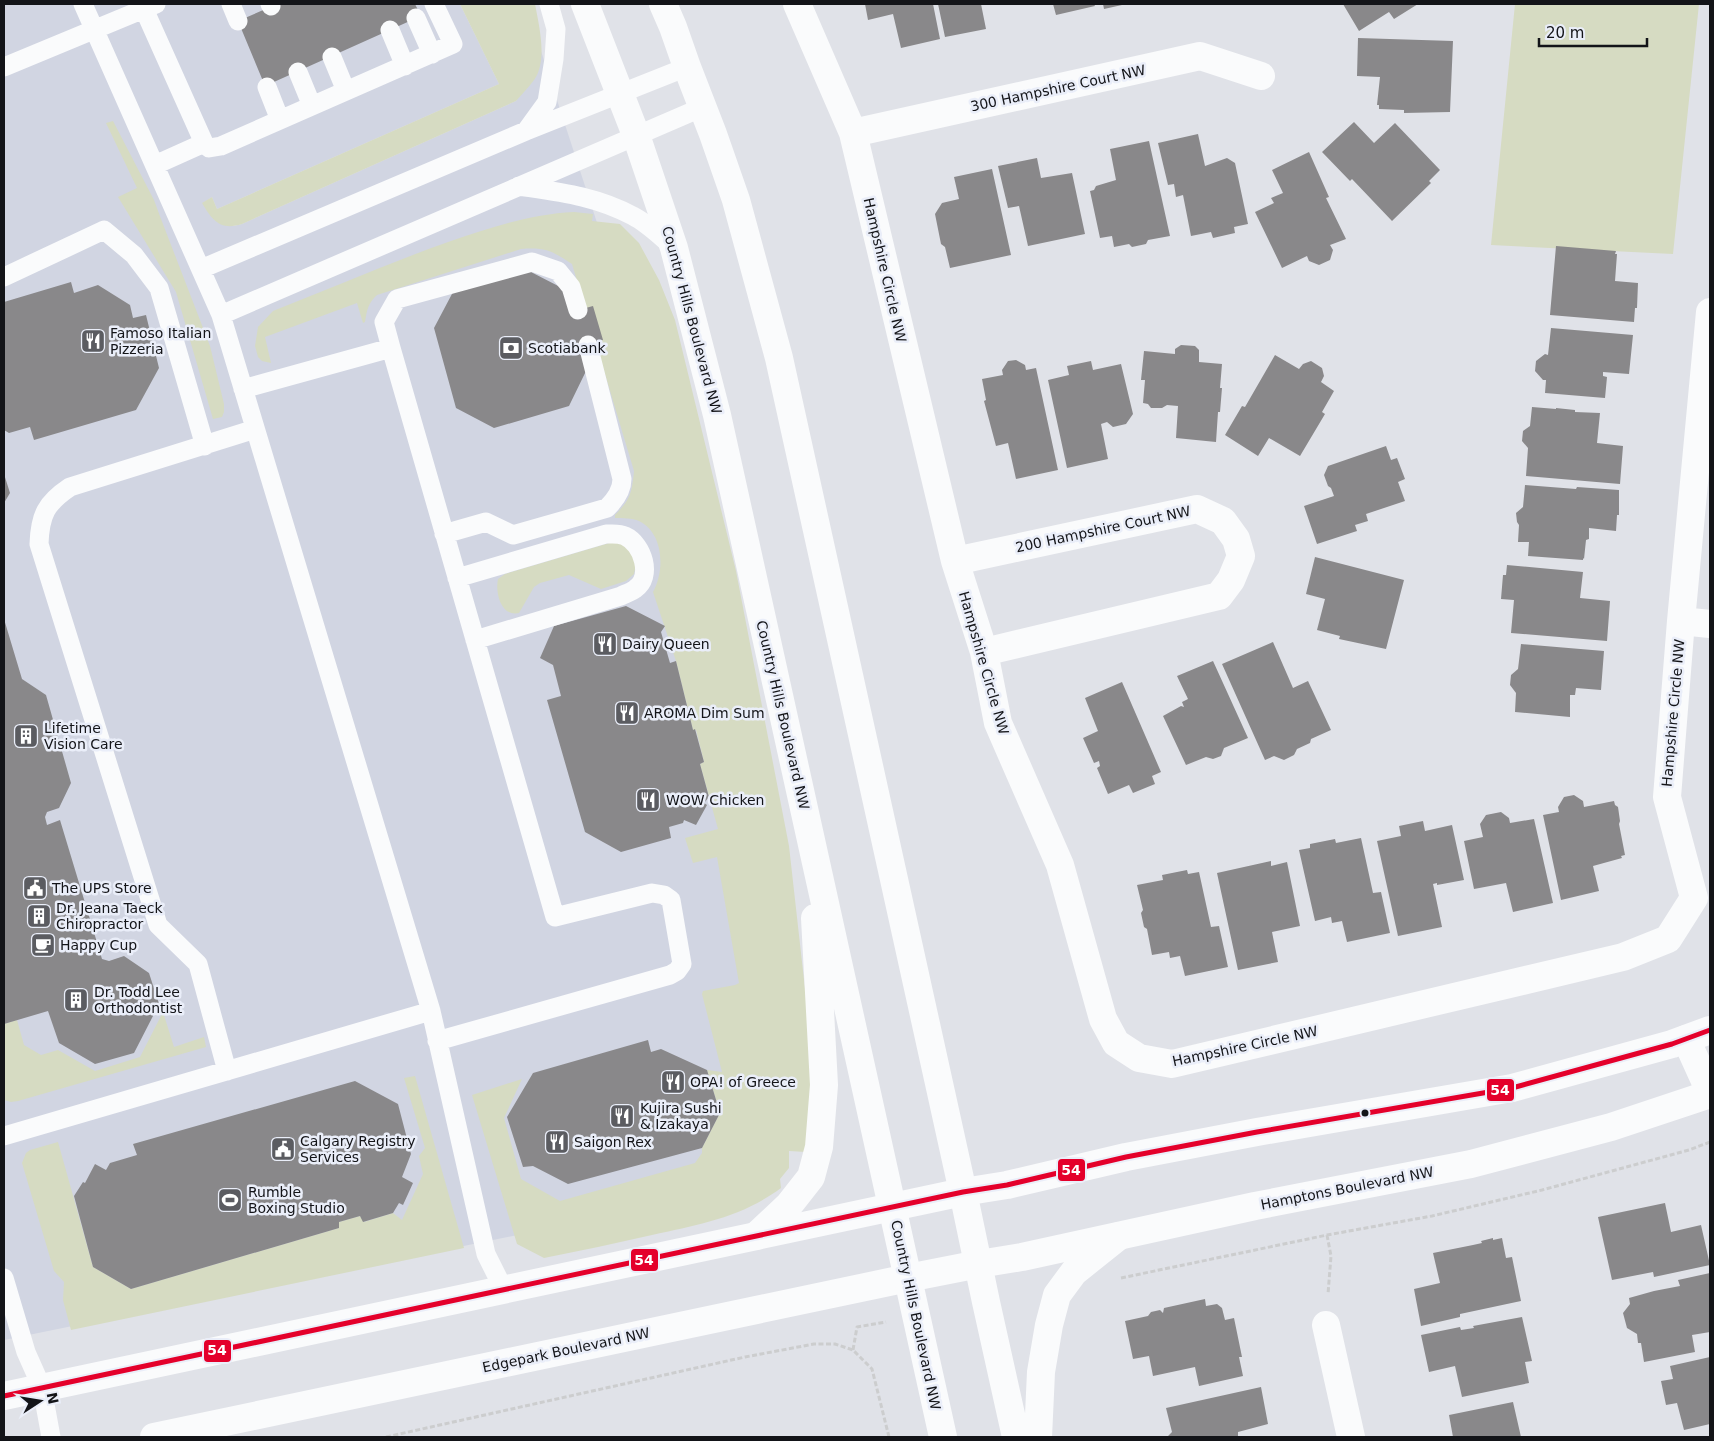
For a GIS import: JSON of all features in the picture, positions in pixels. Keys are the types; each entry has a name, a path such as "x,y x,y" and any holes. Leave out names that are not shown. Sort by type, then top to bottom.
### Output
{"street":[{"name":"Country Hills Boulevard NW","path":"585,4 636,135 674,248 717,415 942,1437"},
{"path":"663,4 674,27 736,200 779,358 1016,1437"},
{"name":"Hampshire Circle NW","path":"797,4 853,133 955,561 984,652 998,724 1060,865 1103,1019 1116,1043 1138,1058 1172,1064 1623,957 1668,939 1694,898 1667,796 1681,621 1710,312"},
{"name":"300 Hampshire Court NW","path":"853,133 1200,56 1261,76"},
{"name":"200 Hampshire Court NW","path":"955,561 1198,509 1223,521 1236,539 1240,556 1231,580 1219,596 984,652"},
{"path":"1681,621 1710,624"},
{"path":"756,1236 789,1205 811,1177 819,1147 824,1085 810,832"},
{"path":"4,1396 963,1192 1006,1185 1126,1157 1512,1088 1698,1035 1710,1093"},
{"name":"Hamptons Boulevard NW","path":"979,1264 1022,1257 1255,1206 1471,1164 1611,1127 1710,1093"},
{"path":"1038,1437 1041,1372 1049,1325 1057,1295 1074,1272 1119,1236"},
{"name":"Edgepark Boulevard NW","path":"154,1437 979,1264"},
{"path":"1326,1325 1350,1437"}],"lane":[{"path":"83,4 221,315 430,1011 486,1254 504,1290"},
{"path":"4,67 150,6 204,143 209,148 221,146 453,44 434,4"},
{"path":"526,131 547,102 554,59 556,29 549,4"},
{"path":"416,18 432,54"},
{"path":"390,30 405,66"},
{"path":"332,57 346,91"},
{"path":"201,269 526,131 583,110 687,67"},
{"path":"298,72 312,106"},
{"path":"267,87 280,120"},
{"path":"221,315 703,107"},
{"path":"155,165 204,143"},
{"path":"519,186 577,194 606,204 634,216 674,248"},
{"path":"4,277 104,230 134,255 159,288 205,446"},
{"path":"438,1041 670,975 677,971 682,964 671,900 664,896 652,892 556,917 384,322 397,299 532,262 558,271 571,287 578,310"},
{"path":"444,534 486,522 513,535 607,508 613,502 622,487 622,479 588,345"},
{"path":"243,389 391,348"},
{"path":"227,1071 198,964 158,925 39,544 40,525 46,508 56,496 70,487 255,429"},
{"path":"457,578 606,534 616,533 626,536 634,542 641,552 644,562 642,582 636,589 621,596 475,640"},
{"path":"4,1136 430,1011"},
{"path":"4,1278 26,1352 42,1388 51,1437"}],"path":[{"path":"1119,1278 1327,1235 1432,1216 1542,1190 1689,1150 1710,1142"},
{"path":"1326,1325 1331,1256 1327,1235"},
{"path":"853,1350 858,1327"},
{"path":"386,1437 745,1357 814,1344 835,1344 853,1350 872,1369 889,1437"}],"shaded area":[{"path":"4,4 460,4 499,84 217,209 212,197 203,203 227,226 242,224 516,101 539,64 541,51 602,238 620,286 784,1163 532,1232 4,1340"}],"green space":[{"path":"460,4 535,4 540,32 541,63 534,80 516,101 242,224 234,226 222,225 213,219 202,203 212,197 217,209 499,84"},
{"path":"1515,4 1699,4 1673,254 1491,245"},
{"path":"113,121 154,200 210,346 224,404 222,417 213,419 176,292 118,197 137,188 106,123"},
{"path":"574,212 593,214 592,221 620,224 639,243 659,280 675,320 736,571 789,846 812,1051 812,1101 806,1152 789,1151 789,1168 780,1179 781,1188 766,1198 719,1219 544,1258 517,1244 472,1095 522,1079 504,1118 521,1179 560,1201 695,1163 702,1153 702,1148 720,1113 707,1070 722,1072 702,994 703,991 739,983 717,857 693,863 685,838 718,829 700,764 704,762 696,730 693,730 676,661 653,592 659,574 660,553 658,543 647,527 639,521 615,518 615,515 629,496 634,471 572,264 543,249 521,249 377,295 367,310 365,322 363,323 357,303 265,337 271,363 262,361 258,357 255,346 258,327 273,311 406,258 496,226 543,215"},
{"path":"616,541 630,546 636,564 634,574 626,581 601,589 569,575 540,583 534,587 519,613 508,611 501,603 497,585 498,579 505,574"},
{"path":"163,1012 174,1047 204,1037 206,1047 18,1101 4,1100 4,1024 17,1020 24,1045 41,1055 58,1050 95,1071 140,1057"},
{"path":"415,1076 464,1248 71,1330 63,1300 64,1282 54,1271 22,1163 26,1153 30,1150 58,1142 93,1267 131,1289 339,1228 339,1222 360,1216 364,1222 393,1213 402,1220 423,1174 419,1156 425,1148 404,1078"}],"building":[{"path":"277,4 415,4 421,16 265,86 238,21"},
{"path":"865,4 933,4 940,39 901,48 893,14 868,20"},
{"path":"938,4 981,4 986,29 945,37"},
{"path":"1053,4 1094,4 1095,6 1056,15"},
{"path":"1103,4 1122,4 1122,5 1104,9"},
{"path":"1343,4 1418,4 1394,19 1389,12 1359,31"},
{"path":"1358,38 1453,41 1450,112 1404,113 1404,110 1379,109 1379,105 1377,105 1380,77 1357,76"},
{"path":"1354,122 1374,143 1395,123 1440,170 1429,181 1431,183 1392,221 1352,179 1350,181 1322,152"},
{"path":"1198,134 1205,166 1227,158 1235,163 1248,224 1234,227 1235,233 1213,238 1211,232 1191,236 1183,195 1176,197 1174,184 1168,185 1158,143"},
{"path":"1149,141 1170,236 1148,240 1146,244 1132,247 1129,244 1114,247 1112,236 1100,238 1090,191 1094,190 1096,186 1116,180 1110,149"},
{"path":"1309,152 1329,197 1326,198 1346,239 1330,245 1333,250 1330,260 1319,265 1309,261 1307,256 1282,268 1255,212 1274,203 1271,198 1283,193 1272,170"},
{"path":"1037,158 1041,178 1072,173 1085,234 1028,246 1019,206 1008,208 998,166"},
{"path":"992,169 1011,255 950,268 945,247 941,244 935,214 942,203 959,199 954,177"},
{"path":"1556,246 1616,251 1615,281 1638,283 1637,308 1635,308 1634,322 1550,315"},
{"name":"Scotiabank","path":"529,271 566,290 571,312 593,306 603,340 581,347 587,369 569,406 494,428 456,408 434,328 453,292"},
{"path":"71,282 74,293 98,285 130,305 133,318 146,315 159,368 136,410 34,440 30,427 9,433 4,430 4,302"},
{"path":"1551,328 1633,335 1629,374 1603,372 1603,376 1607,377 1605,398 1545,393 1546,380 1543,380 1535,371 1536,361 1545,354 1548,355"},
{"path":"1181,345 1195,346 1199,350 1199,362 1222,364 1220,388 1222,388 1216,442 1176,438 1178,406 1167,405 1162,408 1151,408 1148,404 1143,403 1145,380 1141,380 1144,351 1175,354 1175,349"},
{"path":"1275,355 1299,369 1303,364 1311,361 1322,368 1324,376 1321,382 1334,391 1322,412 1325,414 1300,456 1269,438 1258,456 1225,435 1242,406 1245,407"},
{"path":"1016,360 1025,365 1026,370 1036,368 1058,470 1016,479 1008,443 996,446 984,401 986,400 982,379 1003,375 1002,370 1008,361"},
{"path":"1091,361 1093,370 1121,364 1133,414 1126,424 1113,427 1107,422 1101,424 1108,459 1067,468 1048,380 1069,375 1067,366"},
{"path":"1532,407 1600,413 1597,443 1623,446 1620,484 1526,476 1528,448 1522,441 1523,431 1530,426"},
{"path":"1386,446 1391,460 1397,458 1405,479 1398,482 1405,501 1366,514 1368,521 1355,525 1357,531 1317,544 1304,506 1334,496 1324,475 1328,466"},
{"path":"4,474 10,493 4,503"},
{"path":"1525,485 1619,490 1619,515 1617,515 1616,531 1589,528 1589,539 1586,540 1583,560 1528,556 1529,542 1518,542 1519,525 1516,513 1523,507"},
{"path":"1315,557 1404,580 1386,649 1339,639 1340,636 1317,630 1325,599 1306,594"},
{"path":"1507,565 1583,572 1580,598 1610,601 1607,641 1511,633 1514,600 1501,599 1503,575 1506,575"},
{"path":"626,606 665,626 661,632 670,663 676,661 693,730 695,729 704,762 700,764 709,797 704,803 707,805 696,825 684,820 683,823 669,827 671,838 621,852 585,832 547,700 561,696 553,665 540,658 554,626"},
{"path":"4,619 22,679 46,695 71,783 59,808 47,812 45,817 47,825 60,820 102,959 109,961 124,956 149,973 161,1010 152,1012 153,1016 134,1053 95,1064 59,1043 48,1011 4,1024"},
{"path":"1273,642 1293,688 1308,681 1331,730 1311,739 1310,743 1297,749 1294,755 1284,760 1274,756 1265,760 1222,664"},
{"path":"1521,644 1604,651 1601,690 1576,688 1575,695 1570,695 1570,717 1515,712 1516,693 1510,685 1511,675 1518,669"},
{"path":"1213,661 1248,738 1224,748 1221,756 1213,759 1206,757 1186,765 1163,716 1181,706 1184,707 1182,702 1188,699 1177,676"},
{"path":"1122,682 1161,772 1152,776 1155,784 1133,793 1129,785 1108,794 1097,768 1100,766 1099,761 1094,763 1083,738 1098,731 1085,698"},
{"path":"1574,795 1583,801 1584,807 1614,801 1618,807 1625,855 1621,856 1622,858 1593,866 1599,891 1561,900 1543,815 1559,812 1558,807 1564,797"},
{"path":"1501,812 1509,818 1510,823 1534,819 1553,903 1513,912 1506,883 1474,889 1464,841 1483,837 1480,824 1486,815"},
{"path":"1423,821 1425,831 1452,825 1464,880 1437,885 1437,883 1433,884 1442,927 1398,936 1377,841 1401,836 1399,826"},
{"path":"1361,838 1373,893 1381,892 1390,933 1347,942 1342,921 1332,923 1331,917 1315,921 1299,850 1310,848 1310,844 1335,839 1336,843"},
{"path":"1271,861 1271,866 1287,862 1300,926 1272,932 1278,962 1238,970 1217,873"},
{"path":"1187,870 1188,874 1199,872 1211,927 1219,926 1228,967 1185,976 1180,956 1170,958 1169,952 1152,955 1147,929 1144,927 1141,913 1143,910 1137,885 1163,880 1162,875"},
{"path":"648,1040 651,1052 661,1049 707,1070 720,1113 702,1148 568,1184 533,1166 523,1167 507,1117 533,1073"},
{"path":"355,1081 398,1104 411,1154 402,1177 413,1183 403,1205 399,1203 393,1213 363,1222 360,1216 339,1222 339,1228 131,1289 93,1267 74,1196 83,1182 85,1183 95,1164 106,1170 110,1163 137,1155 133,1144"},
{"path":"1665,1203 1671,1232 1701,1225 1710,1265 1654,1277 1653,1272 1612,1280 1598,1217"},
{"path":"1493,1238 1493,1240 1502,1238 1506,1258 1512,1257 1521,1301 1460,1314 1460,1317 1421,1326 1414,1289 1440,1283 1433,1253 1482,1243 1481,1241"},
{"path":"1710,1273 1710,1332 1692,1335 1695,1352 1644,1362 1641,1343 1638,1343 1637,1334 1627,1328 1623,1313 1630,1304 1629,1298 1680,1286 1678,1280"},
{"path":"1205,1299 1206,1306 1217,1304 1222,1308 1225,1320 1234,1318 1242,1357 1239,1357 1243,1376 1199,1386 1195,1367 1153,1376 1149,1356 1133,1359 1125,1321 1148,1316 1151,1312 1160,1310 1163,1313 1164,1308"},
{"path":"1522,1317 1532,1361 1525,1362 1529,1383 1462,1397 1455,1366 1429,1372 1421,1335 1460,1327 1461,1330 1474,1328 1473,1326"},
{"path":"1710,1357 1710,1424 1684,1430 1677,1403 1666,1405 1661,1381 1673,1379 1670,1366"},
{"path":"1261,1387 1268,1424 1238,1432 1238,1437 1167,1437 1172,1432 1166,1408"},
{"path":"1513,1402 1521,1437 1453,1437 1449,1415"}],"transit line":[{"name":"54","path":"4,1396 963,1192 1007,1185 1126,1157 1257,1132 1512,1088 1672,1044 1710,1030"}],"place":[{"name":"Famoso Italian Pizzeria","path":"93,341"},
{"name":"Scotiabank","path":"511,348"},
{"name":"Dairy Queen","path":"605,644"},
{"name":"AROMA Dim Sum","path":"627,713"},
{"name":"Lifetime Vision Care","path":"26,736"},
{"name":"WOW Chicken","path":"648,800"},
{"name":"The UPS Store","path":"35,888"},
{"name":"Dr. Jeana Taeck Chiropractor","path":"39,916"},
{"name":"Happy Cup","path":"43,945"},
{"name":"Dr. Todd Lee Orthodontist","path":"76,1000"},
{"name":"OPA! of Greece","path":"673,1082"},
{"name":"Kujira Sushi & Izakaya","path":"622,1116"},
{"name":"Saigon Rex","path":"557,1142"},
{"name":"Calgary Registry Services","path":"283,1149"},
{"name":"Rumble Boxing Studio","path":"230,1200"}]}
